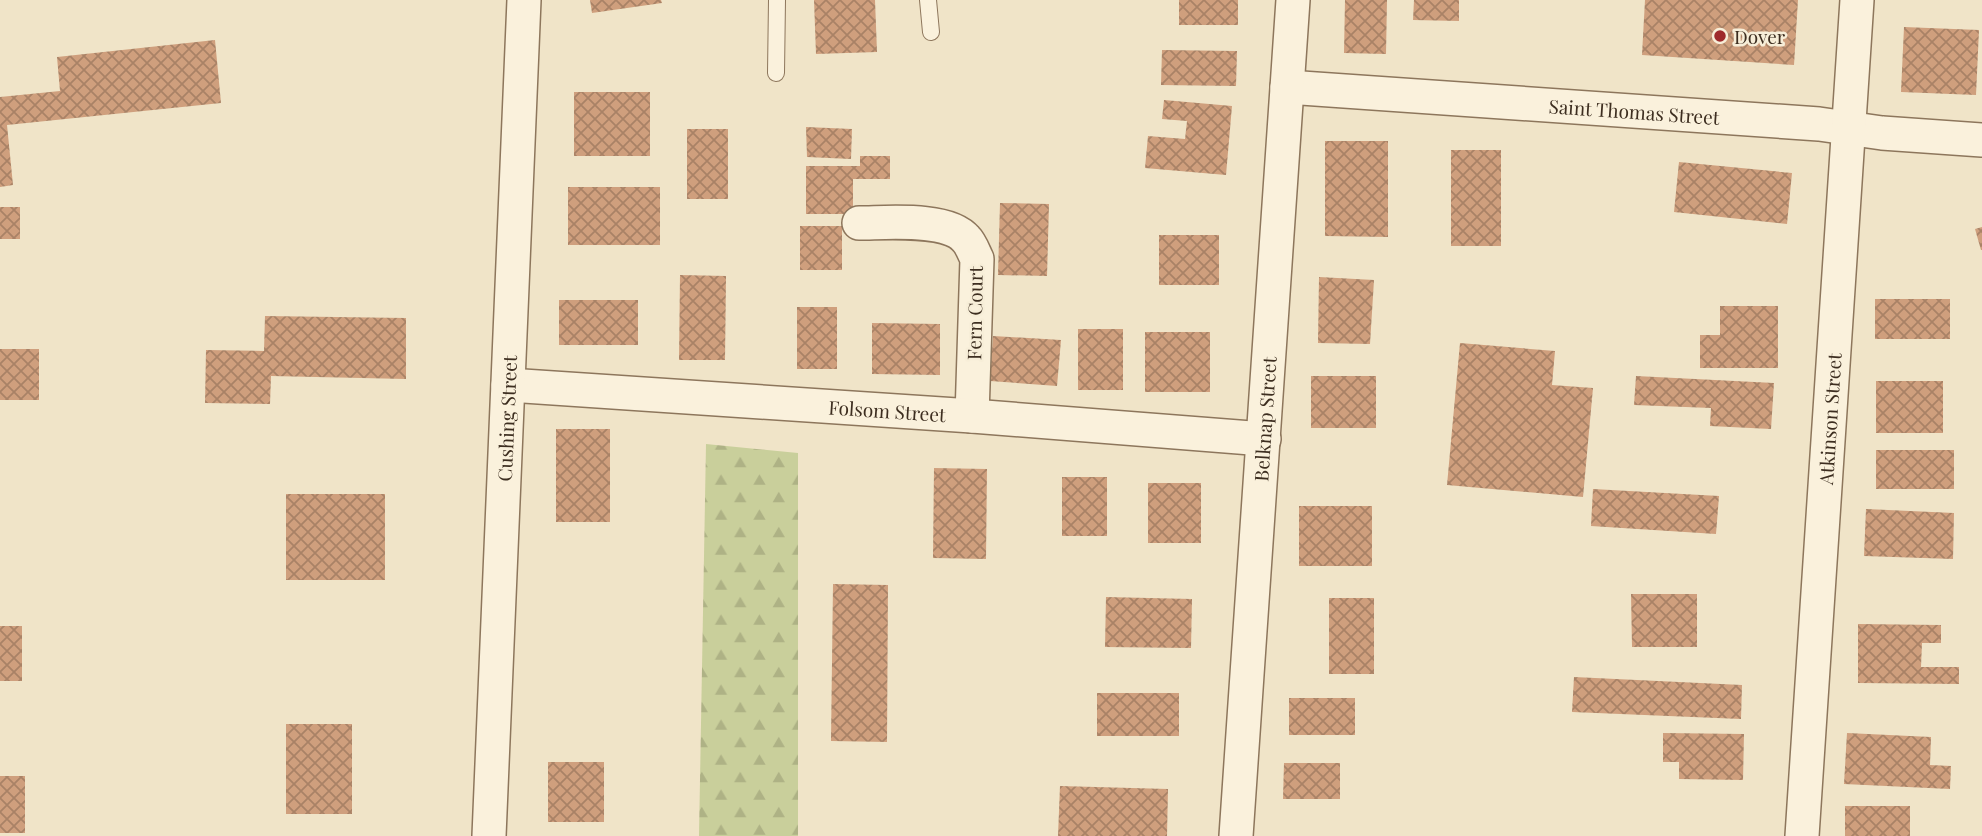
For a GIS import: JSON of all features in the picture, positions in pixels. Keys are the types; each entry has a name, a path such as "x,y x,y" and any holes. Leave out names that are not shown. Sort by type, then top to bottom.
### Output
{"street":[{"name":"Cushing Street","path":"489,836 524,0"},
{"name":"Belknap Street","path":"1236,836 1293,0"},
{"name":"Atkinson Street","path":"1802,836 1857,0"},
{"name":"Saint Thomas Street","path":"1287,87 1819,124 1982,140"},
{"name":"Fern Court","path":"859,223 922,224 949,228 966,238 977,259 971,416"},
{"name":"Folsom Street","path":"509,384 1264,439"}],"lane":[{"path":"776,73 777,0"},
{"path":"928,0 932,32"}],"green space":[{"path":"706,444 798,453 798,836 699,836"}],"building":[{"path":"590,0 661,0 662,3 592,13"},
{"path":"814,0 875,0 877,52 816,54"},
{"path":"1179,0 1238,0 1238,25 1179,25"},
{"path":"1345,0 1387,0 1386,54 1344,53"},
{"path":"1414,0 1459,0 1459,21 1413,20"},
{"name":"Dover","path":"1645,0 1798,0 1794,65 1642,55"},
{"path":"1904,27 1979,30 1976,95 1901,92"},
{"path":"215,40 221,103 7,125 13,185 0,187 0,97 60,91 57,57"},
{"path":"1162,50 1237,51 1236,86 1161,85"},
{"path":"574,92 650,92 650,156 574,156"},
{"path":"1164,100 1232,106 1226,175 1145,168 1148,136 1185,139 1187,121 1162,119"},
{"path":"806,127 852,129 851,159 807,157"},
{"path":"687,129 728,129 728,199 687,199"},
{"path":"1325,141 1388,141 1388,237 1325,236"},
{"path":"1451,150 1501,150 1501,246 1451,246"},
{"path":"860,156 890,156 890,179 853,179 853,214 806,214 806,166 860,166"},
{"path":"1679,162 1792,173 1787,224 1674,212"},
{"path":"568,187 660,187 660,245 568,245"},
{"path":"1000,203 1049,204 1047,276 998,275"},
{"path":"0,207 20,207 20,239 0,239"},
{"path":"800,226 842,226 842,270 800,270"},
{"path":"1982,227 1982,250 1981,250 1975,229"},
{"path":"1159,235 1219,235 1219,285 1159,285"},
{"path":"680,275 726,276 725,360 679,360"},
{"path":"1319,277 1374,280 1370,344 1318,343"},
{"path":"1875,299 1950,299 1950,339 1875,339"},
{"path":"559,300 638,300 638,345 559,345"},
{"path":"1720,306 1778,306 1778,368 1700,368 1700,335 1720,335"},
{"path":"797,307 837,307 837,369 797,369"},
{"path":"265,316 406,318 406,379 271,376 270,404 205,403 206,350 264,351"},
{"path":"872,323 940,324 940,375 872,374"},
{"path":"1078,329 1123,329 1123,390 1078,390"},
{"path":"1145,332 1210,332 1210,392 1145,392"},
{"path":"993,336 1061,340 1057,386 990,381"},
{"path":"1460,343 1555,351 1552,385 1593,388 1583,497 1447,485"},
{"path":"0,349 39,349 39,400 0,400"},
{"path":"1311,376 1376,376 1376,428 1311,428"},
{"path":"1636,376 1774,383 1771,429 1710,426 1711,408 1634,405"},
{"path":"1876,381 1943,381 1943,433 1876,433"},
{"path":"556,429 610,429 610,522 556,522"},
{"path":"1876,450 1954,450 1954,489 1876,489"},
{"path":"934,468 987,469 986,559 933,558"},
{"path":"1062,477 1107,477 1107,536 1062,536"},
{"path":"1148,483 1201,483 1201,543 1148,543"},
{"path":"1593,489 1719,496 1716,534 1591,526"},
{"path":"286,494 385,494 385,580 286,580"},
{"path":"1299,506 1372,506 1372,566 1299,566"},
{"path":"1866,509 1954,513 1953,559 1864,556"},
{"path":"833,584 888,585 887,742 831,741"},
{"path":"1631,594 1697,594 1697,647 1632,647"},
{"path":"1106,597 1192,599 1191,648 1105,647"},
{"path":"1329,598 1374,598 1374,674 1329,674"},
{"path":"1858,624 1941,625 1941,643 1922,643 1921,667 1959,667 1959,684 1858,683"},
{"path":"0,626 22,626 22,681 0,681"},
{"path":"1574,677 1742,685 1741,719 1572,712"},
{"path":"1097,693 1179,693 1179,736 1097,736"},
{"path":"1289,698 1355,698 1355,735 1289,735"},
{"path":"286,724 352,724 352,814 286,814"},
{"path":"1663,733 1744,734 1743,780 1679,779 1679,762 1663,762"},
{"path":"1847,733 1931,737 1930,765 1951,766 1950,789 1844,784"},
{"path":"548,762 604,762 604,822 548,822"},
{"path":"1284,763 1340,763 1340,799 1283,799"},
{"path":"0,776 25,776 25,833 0,833"},
{"path":"1060,786 1168,789 1167,836 1058,836"},
{"path":"1845,806 1910,806 1910,836 1845,836"}],"place":[{"name":"Dover","path":"1720,36"}]}
